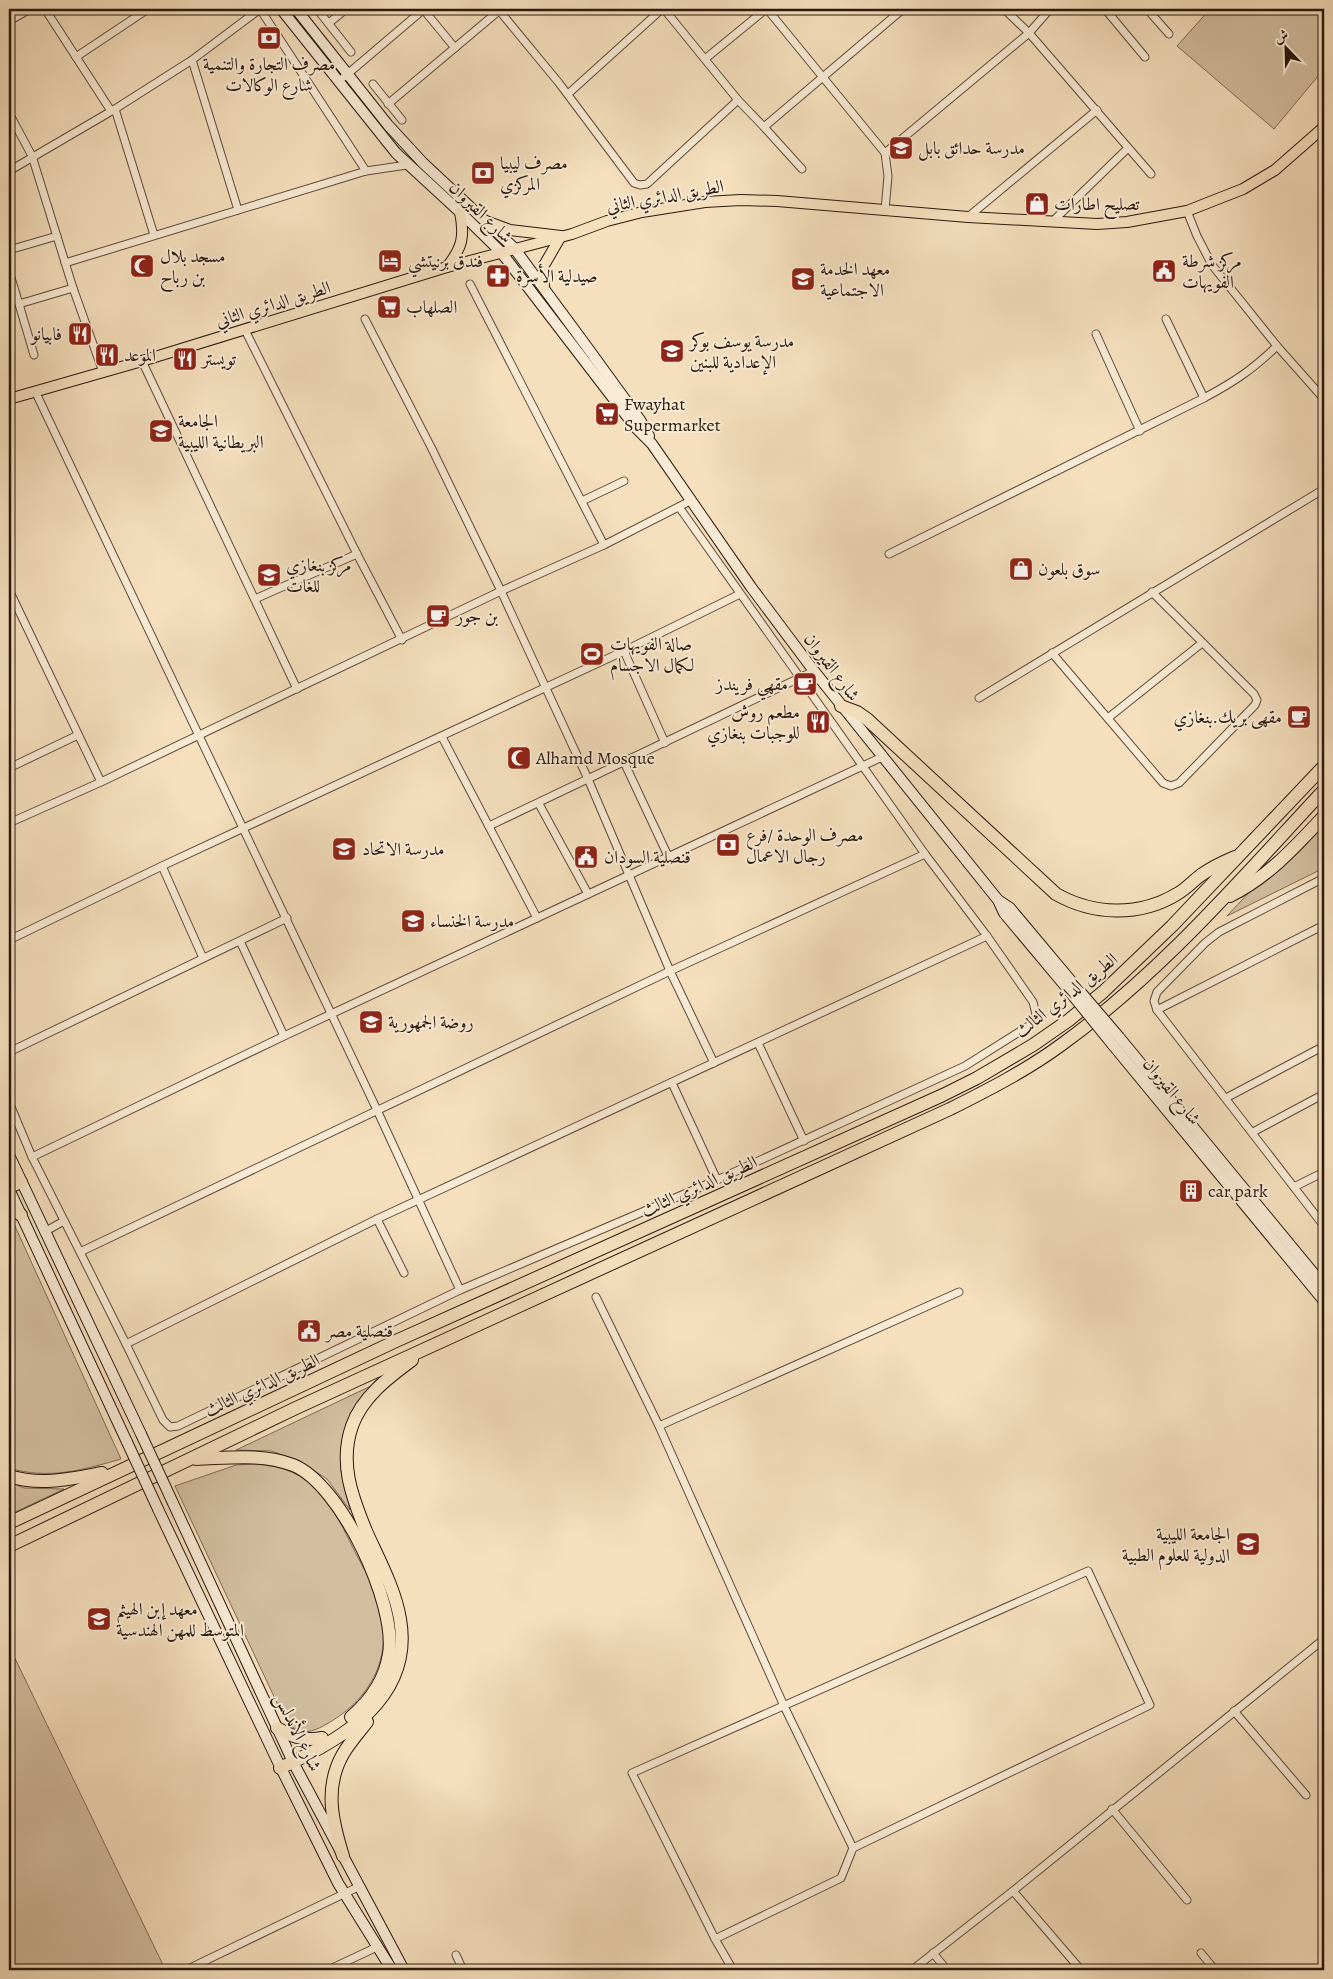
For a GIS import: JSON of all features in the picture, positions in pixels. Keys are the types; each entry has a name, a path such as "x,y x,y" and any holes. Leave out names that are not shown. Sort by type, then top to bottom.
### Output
{"highway":[{"path":"841,706 857,712 867,719 1056,894 1074,903 1094,909 1113,911 1132,910 1155,904 1176,894 1215,867 1240,856"},
{"name":"الطريق الدائري الثالث","path":"9,1523 405,1338 977,1078 1033,1045 1069,1020 1104,992 1172,926 1324,766"},
{"name":"الطريق الدائري الثالث","path":"9,1546 296,1408 983,1093 1060,1046 1114,1003 1185,938 1324,790"},
{"path":"1220,900 1247,886 1271,870 1324,816"},
{"path":"9,1205 21,1215"},
{"path":"343,1856 335,1831 330,1804 331,1791 343,1755 384,1696 393,1679 400,1657 402,1640 400,1619 394,1596 356,1508 348,1482 347,1445 353,1424 366,1401 383,1383 428,1348"},
{"path":"188,1460 263,1457 294,1466 306,1472 321,1485 344,1515 360,1545 379,1589 390,1634 390,1652 385,1672 376,1690 362,1708 344,1724 291,1758"},
{"path":"9,1476 24,1481 48,1482 122,1469"},
{"path":"278,1764 327,1744 368,1714 384,1696"},
{"path":"277,1728 297,1738 312,1740 322,1738"}],"main road":[{"name":"شارع القيروان","path":"281,9 338,82 407,165 460,212 500,252 636,428 652,444"},
{"name":"شارع القيروان","path":"296,9 409,148 514,248 640,420 652,444 752,587 841,706 998,900 1004,913 1069,984 1324,1286"},
{"name":"الطريق الدائري الثاني","path":"9,399 246,330 446,267 642,212 706,202 741,200 777,201 968,218 1097,224 1127,222 1187,210 1243,188 1275,170 1324,127"},
{"path":"446,267 462,242 460,212"},
{"path":"486,221 510,230 561,236 543,266 544,288"},
{"name":"شارع القيروان","path":"1116,1040 1324,1301"},
{"path":"9,1154 13,1181"},
{"name":"شارع الأندلس","path":"13,1181 21,1215 278,1764 345,1895 392,1970"},
{"name":"شارع الأندلس","path":"13,1181 44,1232 173,1502 291,1758 358,1887 404,1970"}],"street":[{"path":"9,21 30,9"},
{"path":"45,9 113,110 154,235"},
{"path":"76,56 148,9"},
{"path":"9,172 32,156 113,110 192,60 260,9 366,171"},
{"path":"318,9 351,52"},
{"path":"329,23 346,9"},
{"path":"338,82 424,9 454,48"},
{"path":"388,104 499,9 568,94 634,183 640,185 647,184 738,100"},
{"path":"568,94 663,9 738,100 802,169"},
{"path":"705,59 766,9 885,153 888,176 885,210"},
{"path":"764,127 903,9"},
{"path":"1004,9 1029,33 1151,174"},
{"path":"885,153 1029,33 1050,9"},
{"path":"1105,9 1145,57"},
{"path":"1147,9 1168,34"},
{"path":"192,60 238,210"},
{"path":"373,84 402,120"},
{"path":"968,218 1097,110"},
{"path":"9,113 32,156 73,288 103,372"},
{"path":"1052,222 1128,148"},
{"path":"65,263 366,171 407,165"},
{"path":"1187,210 1197,236 1212,265 1277,346 1324,399"},
{"path":"9,250 57,236"},
{"path":"9,275 34,355"},
{"path":"470,284 604,545"},
{"path":"19,304 73,288"},
{"path":"1166,318 1204,398"},
{"path":"365,320 432,449 502,591 588,779 670,971 714,1063"},
{"path":"246,330 357,554 402,640"},
{"path":"1096,334 1140,431"},
{"path":"889,554 1204,398 1238,379 1277,346"},
{"path":"142,361 297,689"},
{"path":"35,391 198,736 287,918 460,1290"},
{"path":"582,501 624,481"},
{"path":"979,698 1324,488"},
{"path":"9,823 101,782 502,591 604,545 692,500"},
{"path":"9,1102 32,1157 166,1424 173,1427 204,1414 460,1290 717,1180 965,1066 1030,1025 1036,1014 1033,1002 987,936 925,854 679,507"},
{"path":"255,599 357,554"},
{"path":"9,590 101,782"},
{"path":"1052,653 1163,783 1171,786 1179,783 1255,705 1257,700 1254,694 1152,592"},
{"path":"9,940 242,828 442,737 624,651 740,594"},
{"path":"1108,718 1202,644"},
{"path":"624,651 665,743"},
{"path":"489,826 539,804 814,671"},
{"path":"9,768 78,735"},
{"path":"442,737 537,918"},
{"path":"32,1157 284,1036 882,757"},
{"path":"624,762 668,856"},
{"path":"539,804 588,894"},
{"path":"80,1252 670,971 925,854"},
{"path":"162,866 203,958"},
{"path":"1324,878 1219,932 1205,943 1157,992 1154,1001 1157,1010 1324,1226"},
{"path":"9,1052 287,918"},
{"path":"1157,1010 1324,925"},
{"path":"126,1344 377,1219 987,936"},
{"path":"240,941 284,1036"},
{"path":"758,1043 804,1141"},
{"path":"1226,1098 1324,1046"},
{"path":"672,1083 717,1180"},
{"path":"1253,1132 1324,1094"},
{"path":"1294,1188 1324,1172"},
{"path":"377,1219 404,1273"},
{"path":"44,1232 64,1221"},
{"path":"659,1426 959,1292"},
{"path":"596,1297 659,1426 784,1706 853,1848"},
{"path":"715,1940 841,1878 853,1848 1150,1705 1088,1571 632,1773 715,1940 734,1970"},
{"path":"912,1970 1013,1891 1324,1638"},
{"path":"1234,1711 1306,1795"},
{"path":"1112,1809 1187,1900"},
{"path":"186,1970 345,1895 358,1887"},
{"path":"1013,1891 1081,1970"},
{"path":"328,1970 377,1947"},
{"path":"933,1953 947,1970"},
{"path":"1201,1953 1215,1970"},
{"path":"456,1955 463,1970"}],"shaded area":[{"path":"1210,9 1324,9 1324,69 1274,129 1177,46"},
{"path":"1324,812 1324,868 1227,916"},
{"path":"9,1213 121,1459 65,1472 23,1472 9,1468"},
{"path":"375,1384 355,1412 341,1471 350,1510 327,1479 298,1460 271,1451 236,1450"},
{"path":"254,1464 292,1472 306,1480 318,1491 338,1518 371,1583 381,1613 384,1633 382,1652 377,1669 369,1685 343,1714 314,1730 299,1731 285,1720 175,1486 236,1465"},
{"path":"9,1482 24,1488 64,1489 9,1515"},
{"path":"9,1646 165,1969 9,1970"}],"place":[{"name":"مصرف التجارة والتنمية شارع الوكالات","path":"269,38"},
{"name":"مدرسة حدائق بابل","path":"901,148"},
{"name":"مصرف ليبيا المركزي","path":"483,173"},
{"name":"تصليح اطارات","path":"1037,204"},
{"name":"فندق برنيتشي","path":"390,261"},
{"name":"مسجد بلال بن رباح","path":"142,266"},
{"name":"مركز شرطة الفويهات","path":"1164,271"},
{"name":"صيدلية الأسرة","path":"498,276"},
{"name":"معهد الخدمة الاجتماعية","path":"803,279"},
{"name":"الصلهاب","path":"389,307"},
{"name":"فابيانو","path":"80,334"},
{"name":"مدرسة يوسف بوكر الإعدادية للبنين","path":"672,351"},
{"name":"الموعد","path":"107,355"},
{"name":"تويستر","path":"185,359"},
{"name":"Fwayhat Supermarket","path":"607,414"},
{"name":"الجامعة البريطانية الليبية","path":"161,431"},
{"name":"سوق بلعون","path":"1021,569"},
{"name":"مركز بنغازي للغات","path":"269,575"},
{"name":"بن جور","path":"438,616"},
{"name":"صالة الفويهات لكمال الاجسام","path":"592,654"},
{"name":"مقهي فريندز","path":"805,684"},
{"name":"مقهى بريك.بنغازي","path":"1299,717"},
{"name":"مطعم روش للوجبات بنغازي","path":"818,722"},
{"name":"Alhamd Mosque","path":"519,758"},
{"name":"مصرف الوحدة /فرع رجال الاعمال","path":"728,845"},
{"name":"مدرسة الاتحاد","path":"344,849"},
{"name":"قنصلية السودان","path":"586,857"},
{"name":"مدرسة الخنساء","path":"413,921"},
{"name":"روضة الجمهورية","path":"371,1022"},
{"name":"car park","path":"1191,1191"},
{"name":"قنصلية مصر","path":"309,1331"},
{"name":"الجامعة الليبية الدولية للعلوم الطبية","path":"1248,1544"},
{"name":"معهد إبن الهيثم المتوسط للمهن الهندسية","path":"99,1619"}]}
